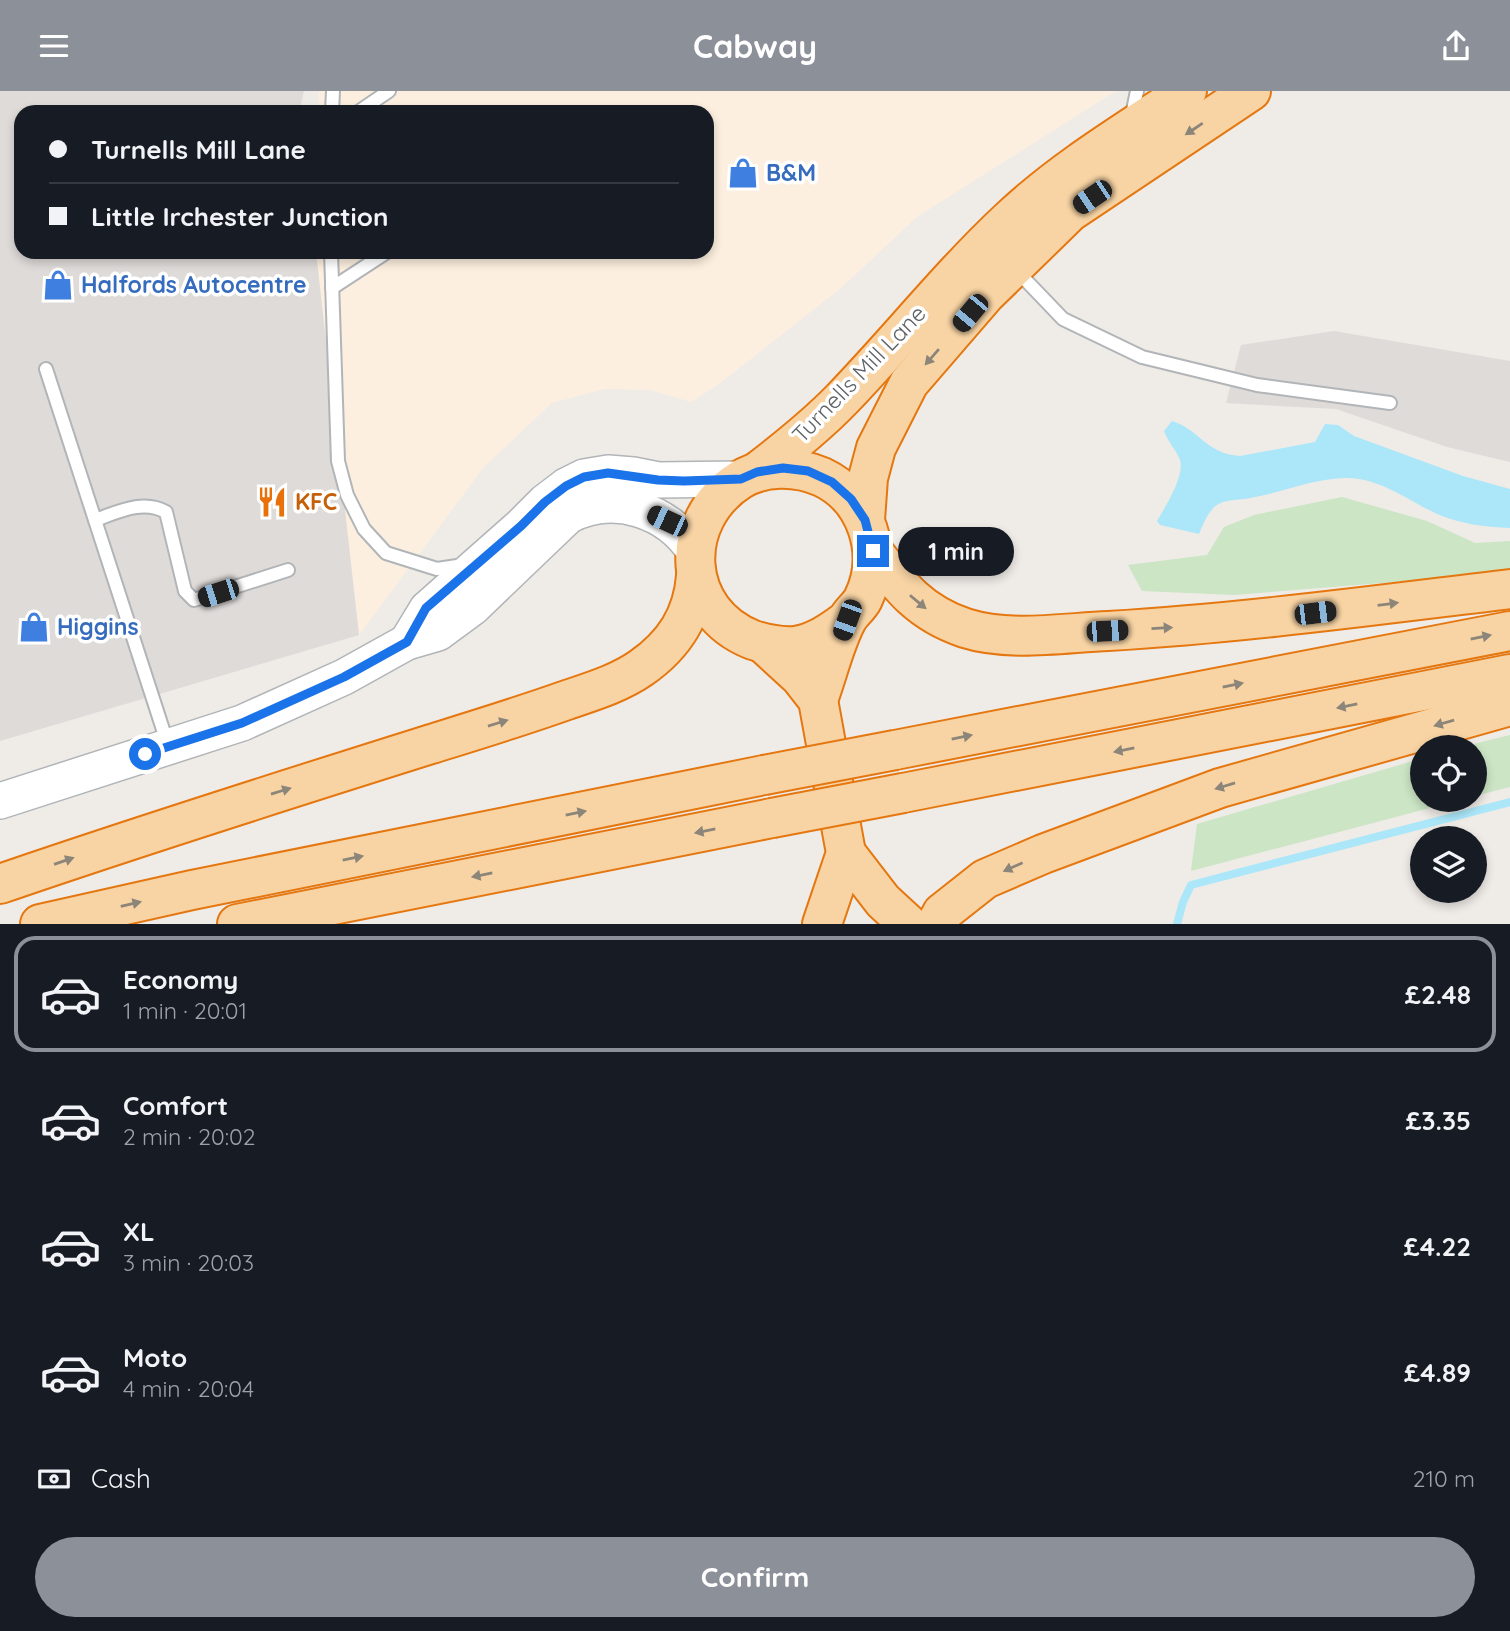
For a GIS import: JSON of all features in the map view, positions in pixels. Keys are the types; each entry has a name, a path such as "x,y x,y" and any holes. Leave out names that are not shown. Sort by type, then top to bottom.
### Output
{"highway":[{"name":"Turnells Mill Lane","path":"749,476 807,433 843,399 919,313 1011,218 1073,167 1187,91"},
{"name":"Turnells Mill Lane","path":"869,536 868,478 876,448 909,383 1012,266 1070,212 1251,91"},
{"path":"0,884 133,838 509,720 610,685 642,668 683,626 694,599 695,564 702,523 718,498 749,476 783,468 808,471 832,482 851,499 869,536 898,583 919,605 968,629 1033,635 1204,626 1510,589"},
{"path":"818,700 847,620 862,600 871,576 869,536"},
{"path":"695,564 702,593 717,617 739,634 764,644 794,646 823,637 847,620"},
{"path":"40,924 192,890 764,775 1510,631"},
{"path":"764,644 800,677 818,700 846,853 883,901 908,924"},
{"path":"237,924 1510,674"},
{"path":"936,924 942,913 985,879 1043,854 1220,788 1510,706"},
{"path":"822,924 846,853"}],"main road":[{"path":"407,642 426,608 545,502 566,486 584,477 608,473 658,480 749,476"},
{"path":"0,800 242,723 344,677 407,642 438,633 472,608 568,516 583,508 623,506 644,510 667,521 685,536 695,564"}],"lane":[{"path":"368,105 389,91"},
{"path":"1126,132 1138,91"},
{"path":"331,259 338,461 347,495 364,529 386,553 437,569 478,563"},
{"path":"332,288 376,259"},
{"path":"1012,266 1063,319 1142,357 1258,385 1391,403"},
{"path":"46,369 169,746"},
{"path":"95,520 136,507 154,505 166,512 185,591 194,600 288,570"}],"shaded area":[{"path":"0,91 304,91 301,105 14,105 14,259 317,259 359,635 0,741"},
{"path":"319,91 1116,91 917,217 840,289 719,384 691,402 650,390 605,389 552,403 484,467 359,635 317,259 714,259 714,105 318,105"},
{"path":"1334,331 1510,361 1510,462 1447,447 1336,409 1226,403 1241,345"}],"green space":[{"path":"1342,497 1427,521 1475,543 1510,541 1510,570 1457,577 1234,595 1142,591 1128,565 1207,555 1224,527 1254,515"},
{"path":"1510,735 1510,787 1487,793 1487,741"},
{"path":"1410,762 1410,812 1415,812 1191,871 1197,824"}],"water":[{"path":"1172,421 1219,451 1240,456 1315,442 1325,424 1338,425 1354,436 1463,476 1510,489 1510,528 1455,520 1437,514 1381,485 1344,478 1323,480 1222,503 1210,512 1199,534 1160,525 1157,521 1173,491 1181,467 1164,431"}],"waterway":[{"path":"1177,924 1191,885 1510,802"}],"place":[{"name":"B&M","path":"743,173"},
{"name":"Halfords Autocentre","path":"58,285"},
{"name":"KFC","path":"272,502"},
{"name":"Higgins","path":"34,627"}],"route":[{"path":"145,754 242,723 344,677 407,642 426,608 545,502 566,486 584,477 608,473 684,481 741,479 757,472 783,468 808,471 832,482 851,499 865,520 873,551"}]}
